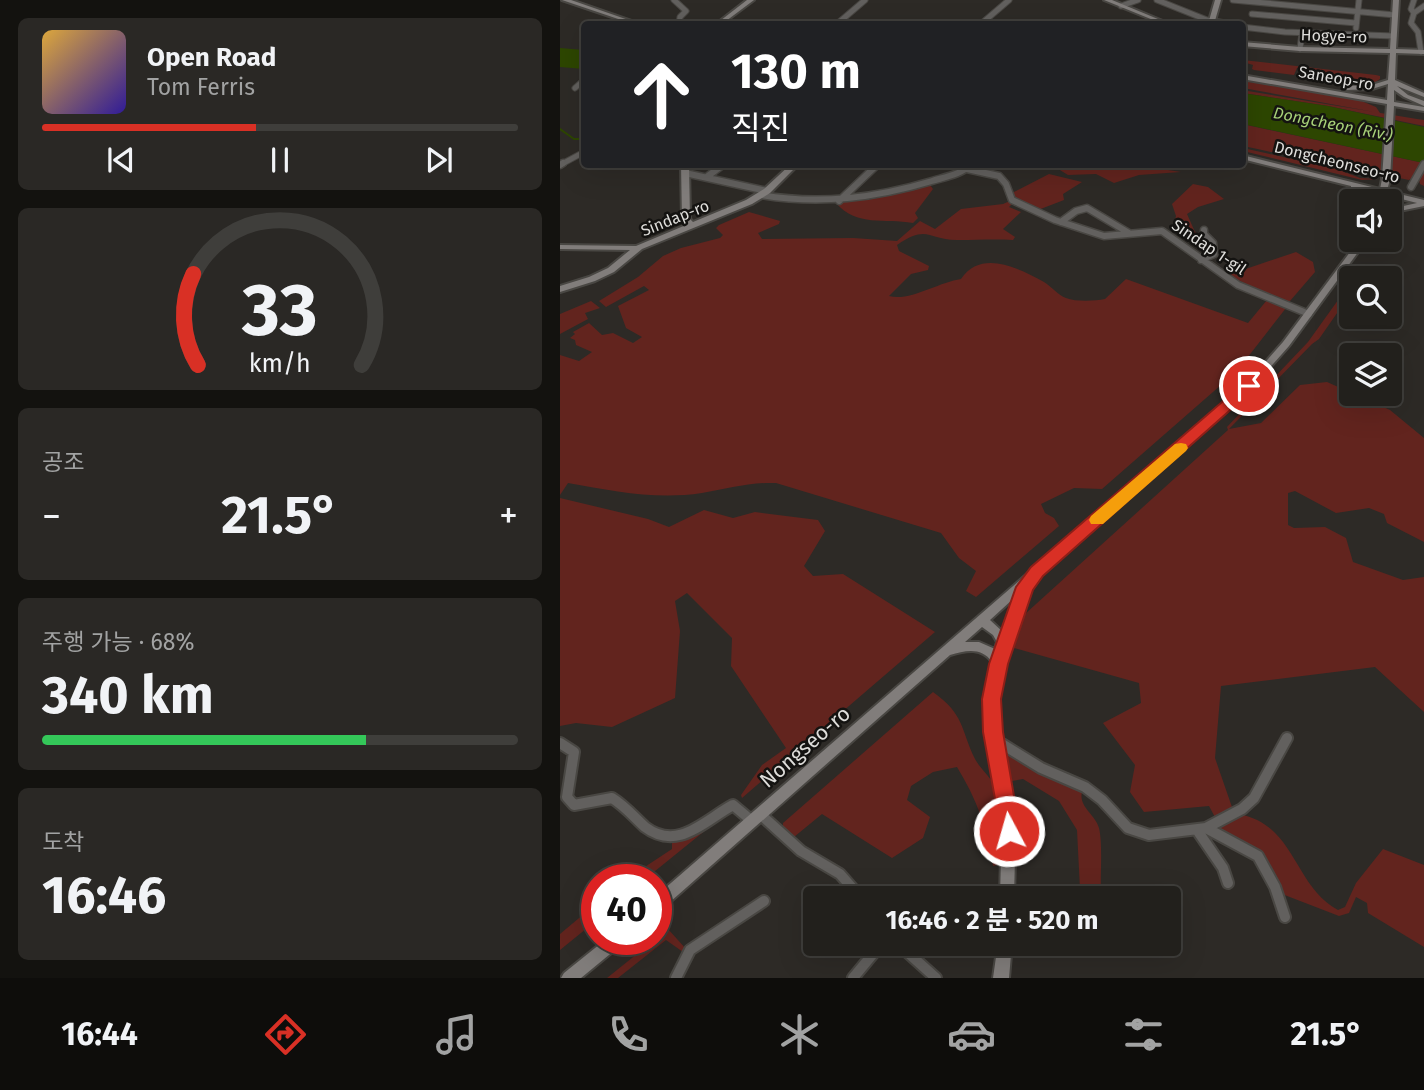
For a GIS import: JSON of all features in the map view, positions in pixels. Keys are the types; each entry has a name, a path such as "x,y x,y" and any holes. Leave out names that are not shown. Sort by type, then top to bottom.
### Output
{"street":[{"path":"565,0 628,21"},
{"path":"674,0 686,11 679,18 681,21"},
{"path":"723,21 751,0"},
{"path":"840,21 865,0"},
{"path":"984,21 1009,0"},
{"path":"1107,0 1159,21"},
{"path":"1121,6 1138,0"},
{"path":"1157,0 1210,21"},
{"path":"1176,7 1182,0"},
{"path":"1212,21 1218,0"},
{"path":"1233,0 1395,15"},
{"path":"1355,35 1359,0"},
{"path":"1384,189 1396,0"},
{"path":"1414,0 1411,9 1414,13"},
{"path":"1249,28 1255,1"},
{"path":"560,3 611,21"},
{"path":"1422,52 1419,35 1410,23 1414,13 1424,6"},
{"path":"1252,13 1356,23"},
{"path":"1246,28 1303,33 1394,36"},
{"path":"1300,49 1303,33"},
{"name":"Hogye-ro","path":"1246,44 1300,49 1422,52"},
{"name":"Saneop-ro","path":"1246,76 1344,88 1422,106"},
{"name":"Saneop-ro","path":"1246,76 1358,96 1390,99"},
{"path":"1392,83 1422,106"},
{"path":"1344,88 1392,83 1424,95"},
{"path":"1358,96 1375,103 1388,113"},
{"path":"1388,113 1396,109 1422,106"},
{"path":"560,165 581,154"},
{"name":"Dongcheonseo-ro","path":"1246,157 1412,191 1424,201"},
{"name":"Dongcheonseo-ro","path":"1246,157 1342,182 1385,186 1424,201"},
{"path":"1412,191 1424,164"},
{"path":"708,176 719,168"},
{"name":"Sindap-ro","path":"560,289 592,279 639,247 764,193 792,168"},
{"path":"839,201 874,168"},
{"name":"Sindap 1-gil","path":"685,169 786,200 839,201 876,197 967,168"},
{"name":"Sindap 1-gil","path":"973,168 1000,176 1006,183 1007,194 1012,200 1061,222 1104,236 1162,231 1244,288 1309,314"},
{"path":"685,169 686,221 692,226"},
{"path":"1342,182 1355,189"},
{"path":"1402,207 1424,201"},
{"path":"1061,222 1085,207 1129,233"},
{"path":"1201,260 1213,254 1213,243 1204,234 1204,230"},
{"path":"560,247 639,247"},
{"path":"613,249 620,254 622,261"},
{"name":"Nongseo-ro","path":"672,891 1249,386 1309,314 1354,252"},
{"path":"1007,886 1009,815 996,744 992,699 999,664 1020,596 1037,572"},
{"path":"982,620 1001,638 999,664"},
{"path":"941,656 959,647 979,647 993,653 999,664"},
{"path":"996,744 1002,744 1041,768 1085,788 1135,832 1149,835 1202,829 1248,804 1287,738"},
{"path":"560,743 573,752 567,797 574,805 612,798 651,830 671,839 681,837 733,805 840,874 850,886"},
{"path":"1202,829 1202,841 1225,868 1228,883"},
{"path":"1202,829 1258,856 1275,887 1285,916"},
{"path":"676,978 690,950 764,901"},
{"path":"569,978 597,955"},
{"path":"853,978 871,956"},
{"path":"911,956 936,978"},
{"path":"1000,956 1001,978"}],"shaded area":[{"path":"1246,60 1376,75 1380,76 1380,79 1371,85 1351,84 1350,77 1297,68 1294,75 1254,70 1253,65 1246,63"},
{"path":"1246,81 1359,100 1376,107 1380,113 1246,89"},
{"path":"1246,91 1424,120 1424,126 1328,106 1246,93"},
{"path":"1246,125 1424,163 1424,186 1419,179 1413,177 1409,180 1246,147"},
{"path":"1246,149 1337,169 1360,178 1377,179 1362,180 1246,152"},
{"path":"1057,168 1155,168 1181,172 1139,175 1114,183 1096,174 1068,175"},
{"path":"1049,174 1082,182 1063,194 1064,200 1038,210 1016,201 1012,193"},
{"path":"1193,184 1208,187 1224,199 1198,207 1187,214 1195,232 1207,239 1212,247 1205,246 1204,242 1174,223 1176,216 1172,204"},
{"path":"930,185 933,189 915,213 918,218 913,223 862,219 844,211 836,203 872,199"},
{"path":"1010,201 1013,203 1009,207 1021,212 1003,229 1015,237 1013,240 949,240 923,234 897,245 899,251 929,266 928,270 911,274 889,296 915,294 961,279 969,270 989,263 1023,271 1044,282 1063,297 1075,300 1105,299 1126,279 1248,323 1267,300 1286,308 1237,371 1102,489 1074,488 1041,504 1045,513 1054,518 1059,526 976,597 966,591 976,571 959,558 941,533 776,483 668,496 635,494 568,483 560,495 560,355 579,361 592,352 576,345 575,340 570,338 575,334 573,332 589,323 602,335 613,333 633,343 642,337 626,328 618,306 649,290 644,286 606,307 599,301 638,277 663,256 681,248 720,238 723,235 716,228 719,225 749,212 780,221 779,224 758,233 762,239 853,238 897,241 920,221 935,229 961,209"},
{"path":"1296,252 1313,262 1315,272 1290,301 1283,302 1228,275"},
{"path":"1339,299 1339,310 1319,339 1229,429 1261,423 1300,385 1327,382 1339,387 1339,406 1381,406 1390,410 1424,438 1424,542 1387,523 1384,514 1369,508 1336,513 1295,491 1288,493 1288,525 1294,528 1325,527 1346,538 1353,562 1403,580 1424,577 1424,712 1375,667 1221,686 1215,758 1233,810 1216,819 1209,806 1144,812 1130,792 1135,765 1103,723 1141,703 1139,683 1014,648 1025,614 1228,430 1227,427 1308,342"},
{"path":"591,301 600,308 585,313 588,319 560,334 560,314"},
{"path":"560,498 648,519 669,527 704,510 733,518 755,512 818,520 825,531 804,566 813,576 843,574 935,632 742,798 741,795 762,765 786,748 731,666 732,638 687,593 675,601 680,631 675,698 612,727 576,723 560,726"},
{"path":"933,692 956,715 975,759 997,790 1001,822 1001,864 993,866 980,814 957,767 933,772 911,786 907,800 930,817 923,838 892,858 822,814 794,837 783,826 783,823"},
{"path":"1006,752 1083,789 1084,805 1099,828 1101,886 1080,886 1077,830 1059,801 1023,779 1012,781"},
{"path":"1238,814 1257,820 1272,830 1312,886 1338,910 1345,907 1356,883 1383,849 1424,865 1424,947 1368,913 1367,903 1356,897 1349,913 1339,916 1282,894 1271,871 1214,826"},
{"path":"712,825 664,864 649,864 672,849 672,843"},
{"path":"581,916 581,933 560,950 560,934"},
{"path":"672,933 686,949 683,952 672,944"},
{"path":"636,955 647,955 618,978 607,978"}],"water":[{"path":"560,48 581,50 581,69 560,67"},
{"name":"Dongcheon (Riv.)","path":"1246,94 1328,106 1424,127 1424,163 1246,125"}],"waterway":[{"path":"560,129 574,139 581,139"}],"slow traffic":[{"path":"1097,520 1181,448"}],"route":[{"path":"1009,831 1009,815 991,715 993,684 1020,596 1037,572 1249,386"}]}
